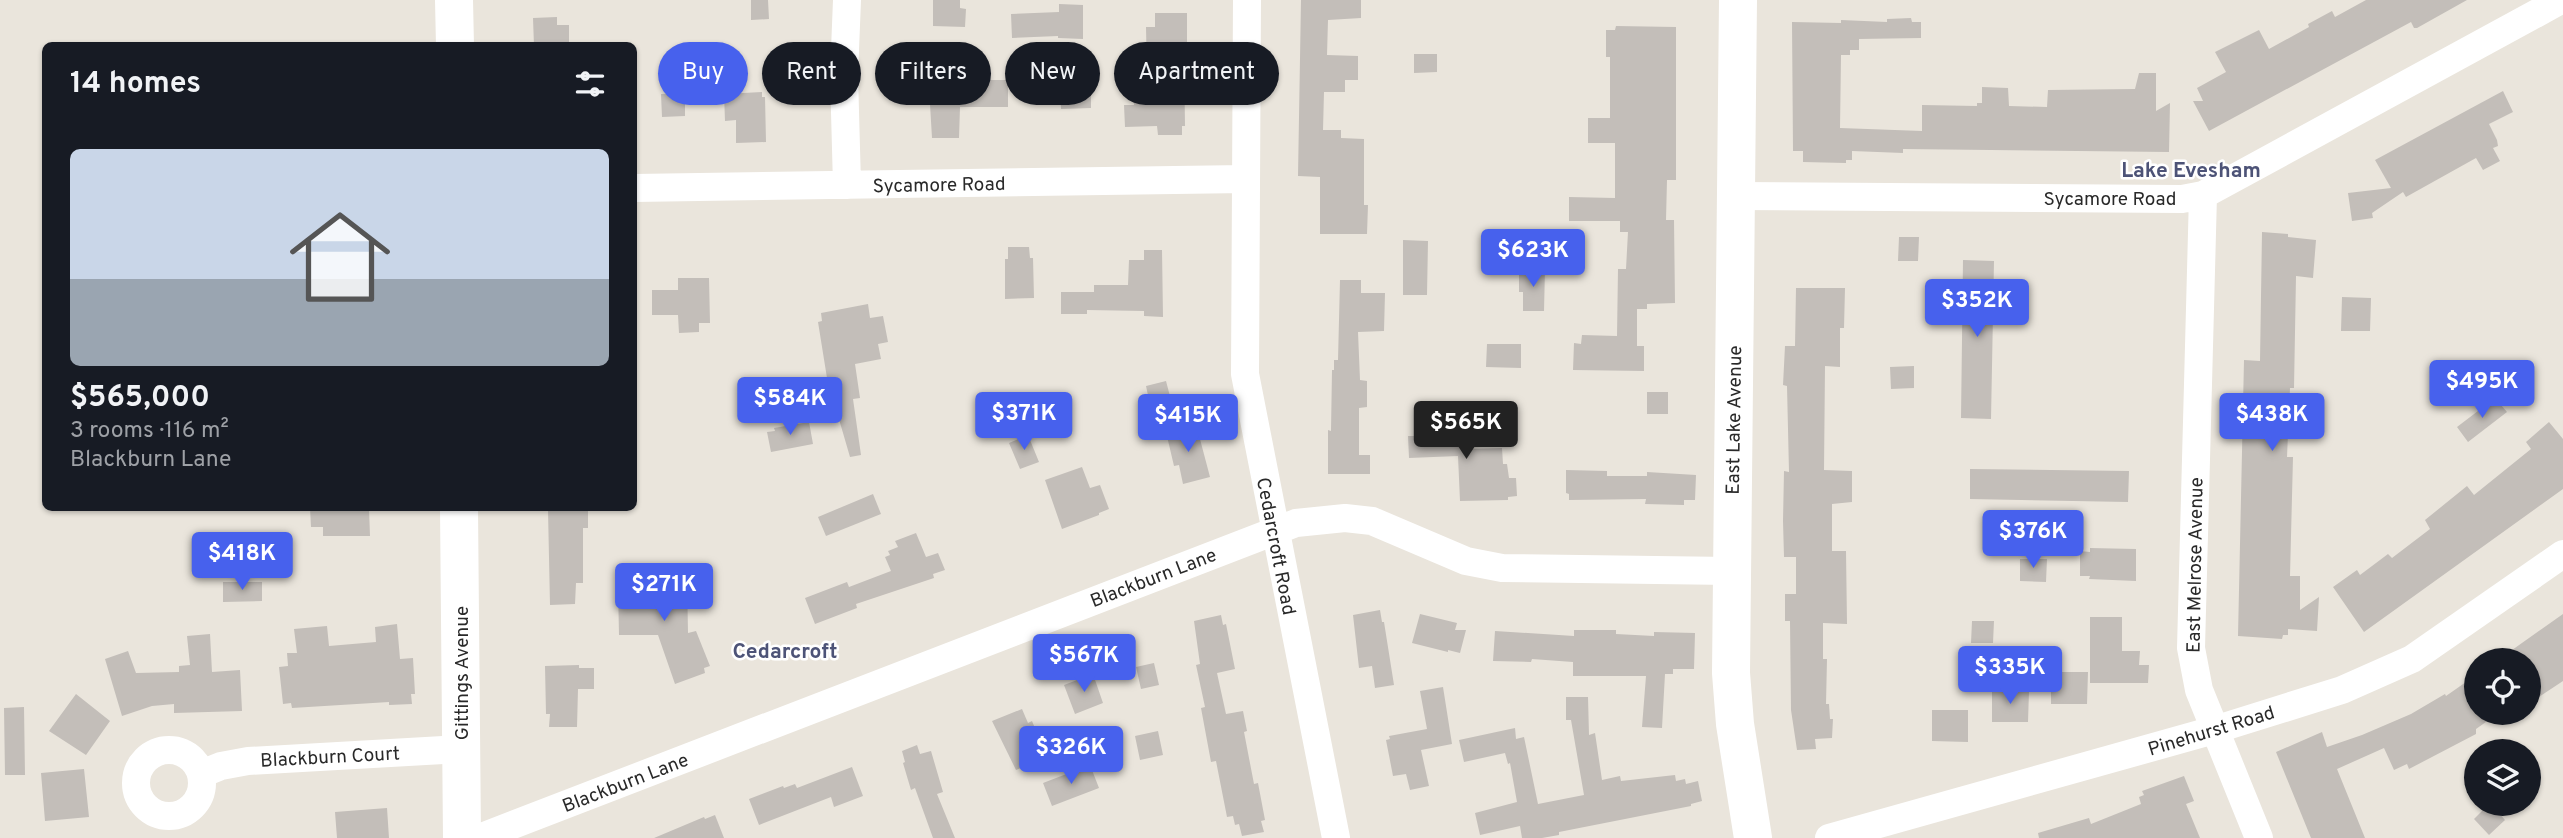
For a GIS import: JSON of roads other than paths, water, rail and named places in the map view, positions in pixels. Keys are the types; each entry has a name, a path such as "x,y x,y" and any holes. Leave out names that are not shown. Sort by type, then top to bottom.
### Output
{"street":[{"path":"454,0 455,42"},
{"path":"847,0 844,75 847,185"},
{"name":"Cedarcroft Road","path":"1247,0 1244,373 1336,838"},
{"name":"East Lake Avenue","path":"1738,0 1731,673 1735,724 1753,838"},
{"name":"Sycamore Road","path":"1736,196 2182,200 2203,195 2561,0"},
{"name":"Sycamore Road","path":"637,188 1245,179"},
{"name":"East Melrose Avenue","path":"2203,195 2191,648 2199,690 2259,838"},
{"name":"Gittings Avenue","path":"459,511 462,838"},
{"name":"Blackburn Lane","path":"479,838 1274,530 1318,519 1372,521 1443,552 1485,566 1731,571"},
{"name":"Pinehurst Road","path":"1829,838 2214,730 2342,690 2402,664 2563,554"},
{"name":"Blackburn Court","path":"201,774 221,766 248,761 461,749"}],"district":[{"name":"Lake Evesham","path":"2191,170"},
{"name":"Cedarcroft","path":"785,651"}]}
